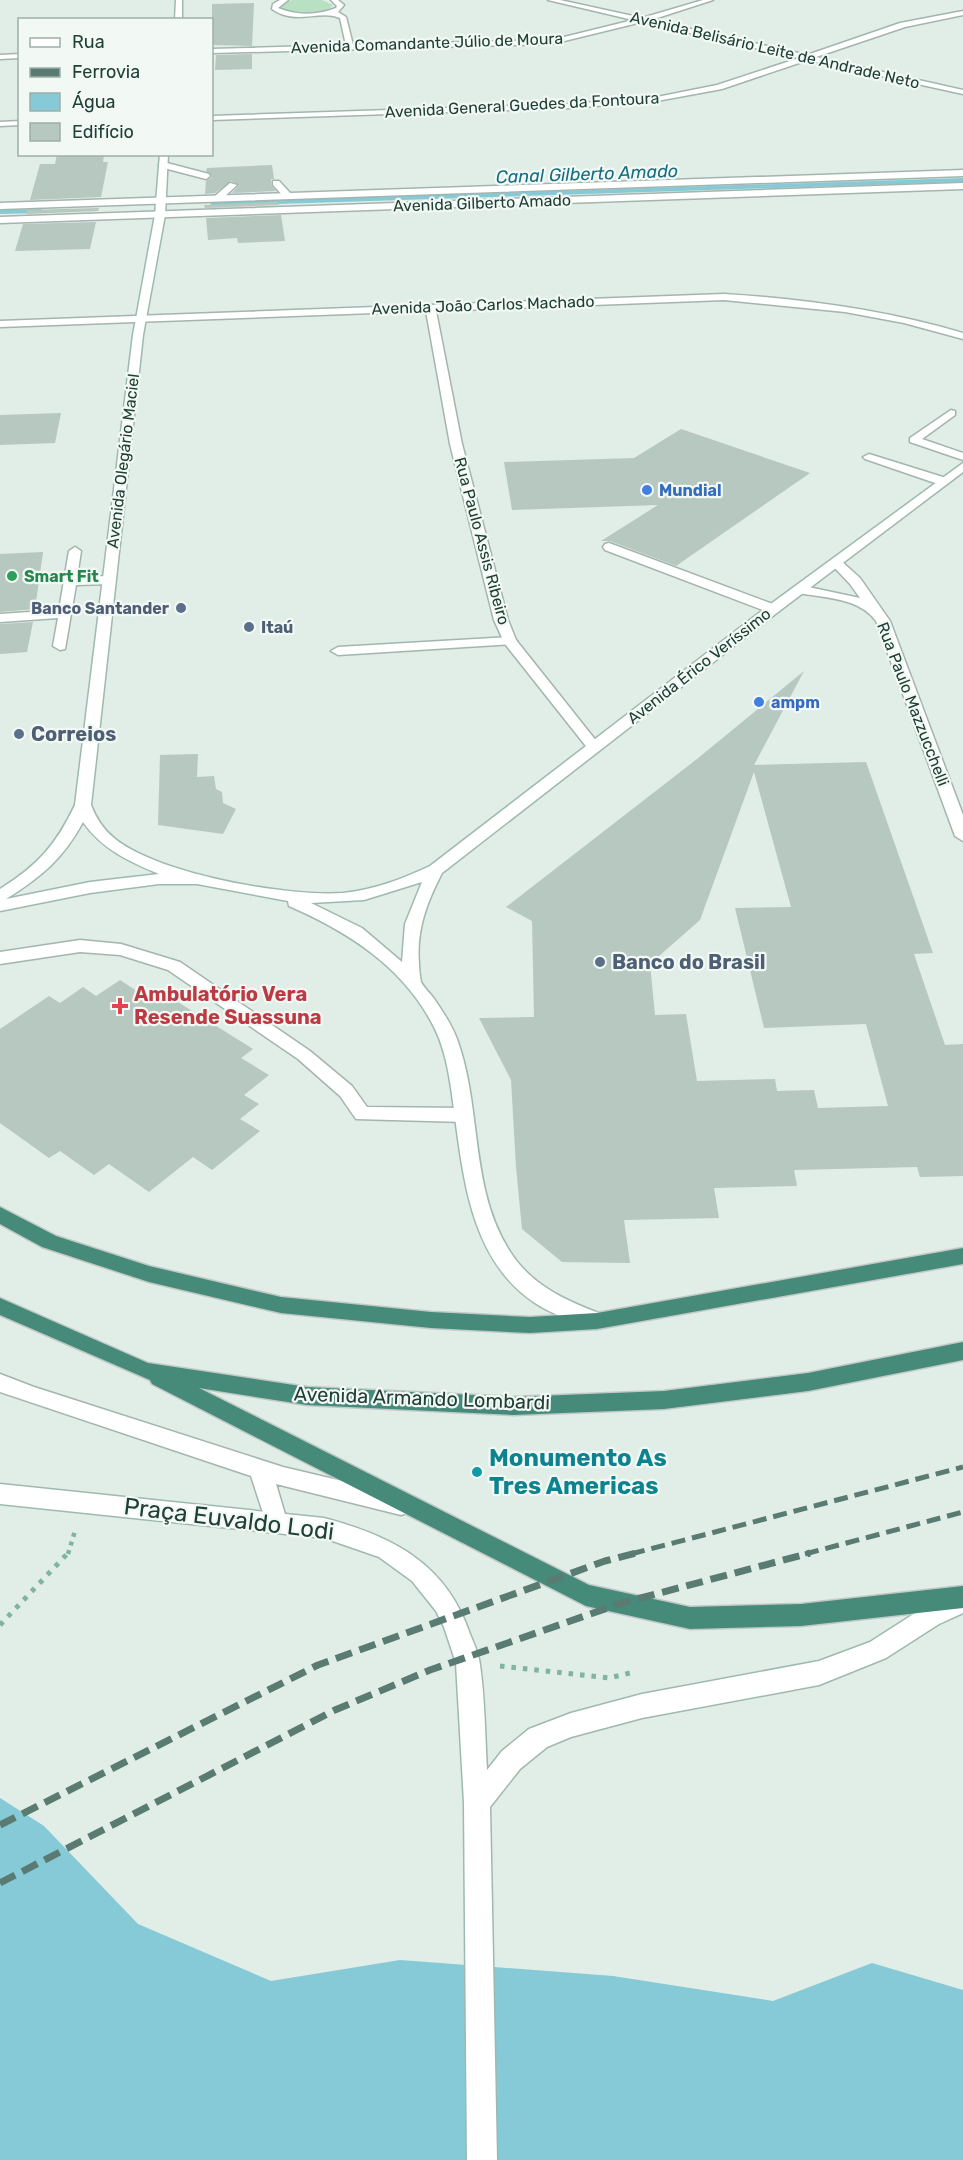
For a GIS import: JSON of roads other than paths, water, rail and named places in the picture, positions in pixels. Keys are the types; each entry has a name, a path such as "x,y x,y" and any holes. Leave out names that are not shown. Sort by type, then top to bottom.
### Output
{"highway":[{"path":"0,1215 49,1242 149,1274 281,1305 475,1323 530,1325 597,1321 963,1256"},
{"name":"Avenida Armando Lombardi","path":"0,1306 146,1371 307,1396 513,1406 686,1397 808,1382 963,1351"},
{"path":"146,1371 586,1595 690,1618 801,1615 963,1599"}],"street":[{"path":"178,18 179,0"},
{"path":"285,0 275,5 275,9 306,15 339,9 342,5 334,0"},
{"name":"Avenida Belisário Leite de Andrade Neto","path":"551,0 641,15 803,57 963,92"},
{"name":"Avenida Belisário Leite de Andrade Neto","path":"591,0 632,9"},
{"path":"664,15 710,0"},
{"path":"332,12 343,17 350,46"},
{"name":"Avenida General Guedes da Fontoura","path":"213,117 571,106 681,96 719,87 913,22 963,13"},
{"name":"Avenida Belisário Leite de Andrade Neto","path":"641,15 664,15 677,19"},
{"name":"Avenida Comandante Júlio de Moura","path":"213,51 552,42 641,15"},
{"name":"Avenida Belisário Leite de Andrade Neto","path":"812,48 846,56"},
{"path":"0,57 18,56"},
{"path":"0,124 18,123"},
{"path":"164,160 206,176"},
{"name":"Avenida Olegário Maciel","path":"0,896 37,872 56,855 68,838 83,805 140,317 160,214 164,160"},
{"name":"Avenida Gilberto Amado","path":"0,206 963,173"},
{"path":"276,183 289,196"},
{"path":"217,199 233,185"},
{"name":"Avenida Gilberto Amado","path":"0,220 963,186"},
{"name":"Avenida João Carlos Machado","path":"0,324 724,297 837,306 890,316 963,336"},
{"name":"Rua Paulo Assis Ribeiro","path":"430,307 456,444 501,620 510,641 594,747"},
{"path":"951,413 914,440 963,457"},
{"path":"869,457 942,481"},
{"name":"Avenida Érico Veríssimo","path":"436,870 799,589 963,466"},
{"path":"609,547 773,609"},
{"path":"60,646 75,551"},
{"name":"Rua Paulo Mazzucchelli","path":"835,562 855,581 883,621 963,836"},
{"path":"70,581 109,580"},
{"name":"Rua Paulo Mazzucchelli","path":"799,589 822,592 875,608"},
{"path":"0,618 65,614"},
{"path":"338,651 510,641"},
{"path":"83,805 88,822 97,834 110,844 183,878 279,895 319,899 376,894 402,886 436,870"},
{"path":"413,982 408,959 411,922 417,905 436,870"},
{"path":"0,906 93,888 183,878"},
{"path":"279,895 356,932 413,982 444,1029 456,1062 479,1207 484,1223 506,1263 539,1295 566,1310 597,1321"},
{"path":"0,958 80,946 121,950 174,966 304,1055 346,1091 362,1114 464,1115"},
{"name":"Praça Euvaldo Lodi","path":"0,1383 30,1395 260,1470 415,1508"},
{"path":"260,1470 276,1521"},
{"name":"Praça Euvaldo Lodi","path":"0,1494 276,1521 324,1528 350,1535 387,1550 405,1561 430,1583 455,1624 468,1663 477,1803 482,2160"},
{"path":"477,1803 511,1760 538,1738 571,1725 642,1706 819,1673 878,1650 963,1599"}],"water":[{"path":"0,1798 44,1826 138,1924 271,1981 400,1960 613,1976 773,2001 872,1963 963,1990 963,2160 0,2160"}],"waterway":[{"name":"Canal Gilberto Amado","path":"213,204 963,180"},
{"name":"Canal Gilberto Amado","path":"0,212 41,211"}],"railway":[{"path":"631,1554 963,1467"},
{"path":"805,1554 963,1512"},
{"path":"0,1825 318,1665 605,1561 636,1553"},
{"path":"0,1883 335,1710 430,1670 622,1603 810,1553"}],"place":[{"name":"Mundial","path":"647,490"},
{"name":"Smart Fit","path":"12,576"},
{"name":"Banco Santander","path":"181,608"},
{"name":"Itaú","path":"249,627"},
{"name":"ampm","path":"759,702"},
{"name":"Correios","path":"19,734"},
{"name":"Banco do Brasil","path":"600,962"},
{"name":"Ambulatório Vera Resende Suassuna","path":"120,1006"},
{"name":"Monumento As Tres Americas","path":"477,1472"}]}
